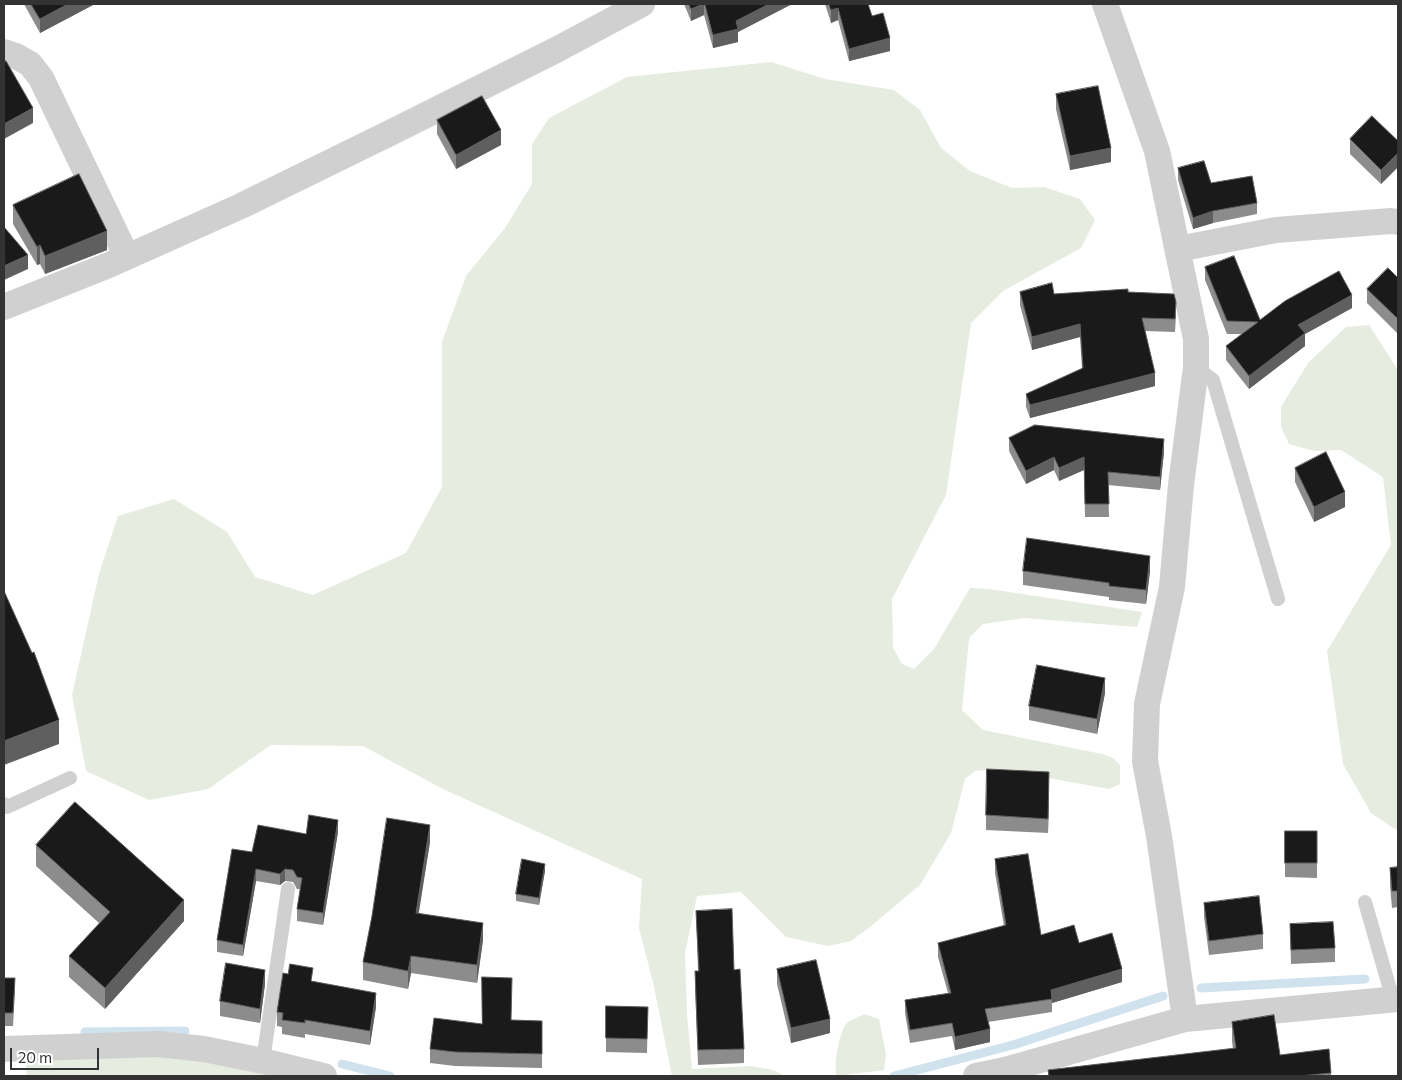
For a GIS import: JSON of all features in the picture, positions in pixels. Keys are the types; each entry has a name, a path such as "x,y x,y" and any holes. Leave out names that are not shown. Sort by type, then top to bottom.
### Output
{"street":[{"path":"4,307 127,257 241,206 556,50 642,4"},
{"path":"1105,4 1157,151 1196,339 1196,368 1181,485 1172,587 1147,704 1145,761 1159,836 1185,1019"},
{"path":"4,52 30,64 41,78 127,257"},
{"path":"1178,249 1276,230 1398,222"},
{"path":"976,1076 1005,1070 1185,1019 1396,1005"},
{"path":"4,1049 158,1044 204,1049 324,1076"}],"lane":[{"path":"1196,368 1213,380 1278,599"},
{"path":"4,804 7,807 70,778"},
{"path":"263,1061 288,889"},
{"path":"1364,902 1396,1005"}],"shaded area":[{"path":"771,62 825,79 894,90 920,110 941,148 970,171 1012,188 1044,187 1080,199 1095,220 1081,248 1003,291 971,323 946,495 892,599 893,648 902,664 914,669 934,649 970,588 989,589 1142,612 1137,627 1025,618 983,624 969,638 962,710 983,730 1102,754 1113,758 1120,765 1120,784 1109,789 999,769 975,771 965,779 951,833 920,885 851,941 828,946 786,937 741,892 697,896 685,953 687,1014 692,1069 750,1066 773,1070 785,1076 672,1076 653,982 639,928 642,879 443,789 363,746 271,745 208,789 149,800 86,771 72,695 99,574 118,516 174,499 227,532 255,577 313,595 406,553 442,487 442,342 466,276 505,228 532,184 532,144 549,118 627,77"},
{"path":"1369,325 1398,370 1398,831 1371,813 1343,764 1327,651 1391,545 1383,477 1341,450 1314,451 1289,444 1281,427 1281,407 1308,363 1346,327"},
{"path":"864,1014 879,1019 886,1054 884,1070 837,1076 836,1057 843,1029 846,1024"},
{"path":"170,1053 286,1076 27,1076 25,1056"}],"building":[{"path":"31,4 68,4 40,19"},
{"path":"689,4 703,4 691,9"},
{"path":"705,4 769,4 736,21 738,29 713,35"},
{"path":"829,4 868,4 872,16 883,13 890,38 849,49 838,8 831,10"},
{"path":"6,61 33,108 4,124 4,62"},
{"path":"1098,86 1111,148 1070,156 1056,94"},
{"path":"482,96 501,130 456,155 437,120"},
{"path":"1372,116 1398,141 1398,153 1381,170 1350,139"},
{"path":"1204,161 1211,183 1252,176 1257,203 1213,211 1193,218 1178,168"},
{"path":"79,174 107,231 45,256 40,245 37,247 13,205"},
{"path":"4,227 28,255 4,266"},
{"path":"1234,256 1260,320 1285,301 1339,271 1352,295 1298,325 1305,333 1249,376 1226,346 1258,322 1227,321 1205,267"},
{"path":"1388,268 1398,278 1398,319 1367,289"},
{"path":"1052,283 1054,294 1128,289 1128,292 1174,294 1176,302 1175,319 1142,318 1155,373 1030,405 1026,394 1083,368 1080,324 1032,337 1020,292"},
{"path":"1035,425 1164,439 1160,477 1108,472 1109,504 1085,504 1084,457 1059,468 1054,457 1026,471 1009,438"},
{"path":"1326,452 1345,492 1314,507 1295,468"},
{"path":"1027,538 1150,556 1146,590 1109,586 1109,583 1023,571"},
{"path":"4,591 32,653 34,652 59,720 4,741"},
{"path":"1037,665 1105,678 1097,719 1029,706"},
{"path":"987,769 1049,772 1048,819 986,815"},
{"path":"75,802 184,900 105,988 69,956 110,912 36,845"},
{"path":"309,815 338,820 323,913 297,909 302,878 297,877 293,870 285,869 280,874 256,869 243,945 217,940 232,849 252,852 258,825 306,834"},
{"path":"387,818 430,825 416,913 483,923 477,965 411,956 408,971 363,962"},
{"path":"1285,831 1317,831 1317,863 1285,863"},
{"path":"1028,854 1041,935 1074,925 1079,943 1112,933 1122,969 1051,990 1052,999 985,1009 990,1029 955,1037 952,1023 910,1030 905,1000 951,993 938,943 1006,925 995,859"},
{"path":"522,859 545,864 539,898 516,894"},
{"path":"1398,867 1398,891 1392,891 1390,868"},
{"path":"1259,896 1263,934 1209,941 1204,903"},
{"path":"732,909 734,970 740,969 744,1049 698,1050 695,971 699,971 696,911"},
{"path":"1333,922 1335,948 1291,950 1290,924"},
{"path":"816,960 830,1019 791,1028 777,969"},
{"path":"226,963 265,970 260,1009 220,1001"},
{"path":"290,964 313,968 311,981 376,993 370,1031 305,1020 305,1023 282,1020 283,1013 277,1012 283,973 288,974"},
{"path":"482,977 512,978 511,1020 542,1021 542,1054 455,1052 430,1049 434,1018 482,1024"},
{"path":"4,978 15,978 13,1013 4,1013"},
{"path":"606,1006 648,1007 647,1039 606,1038"},
{"path":"1274,1015 1280,1055 1329,1049 1331,1073 1299,1076 1049,1076 1048,1070 1236,1048 1232,1022"}],"waterway":[{"path":"1201,988 1365,979"},
{"path":"894,1076 1013,1045 1163,996"},
{"path":"85,1032 185,1031"},
{"path":"342,1064 390,1076"}]}
